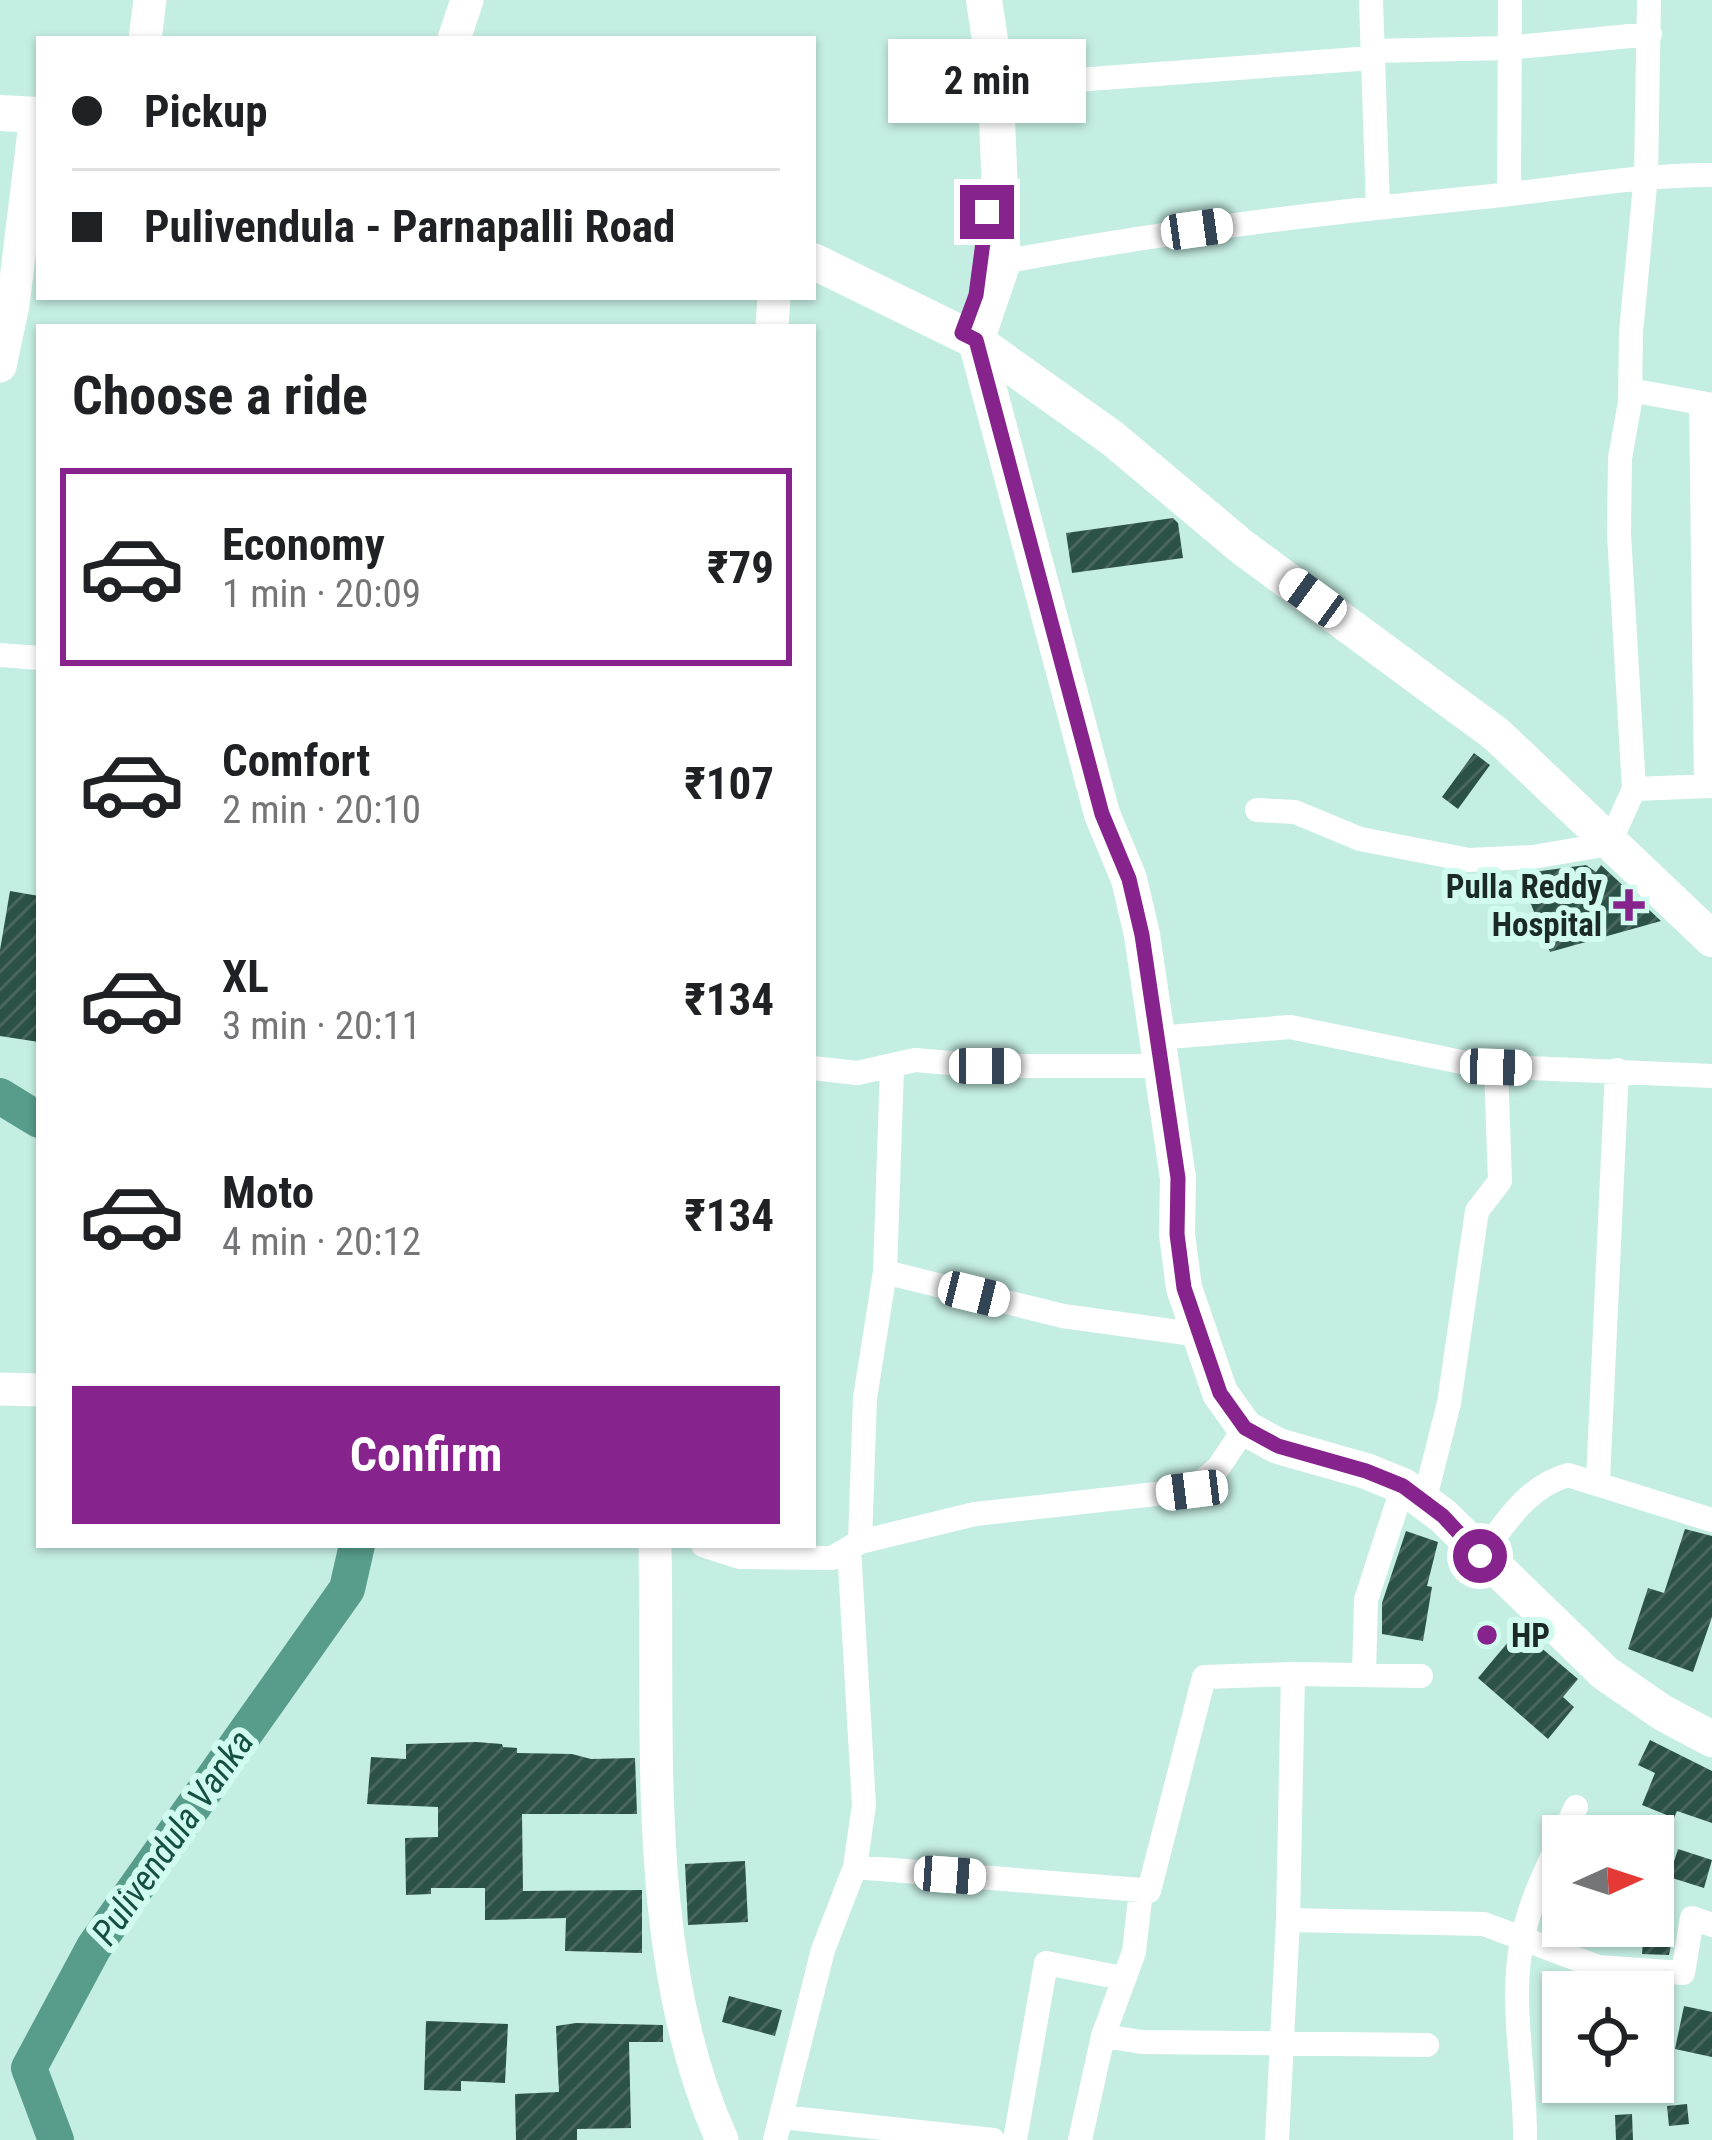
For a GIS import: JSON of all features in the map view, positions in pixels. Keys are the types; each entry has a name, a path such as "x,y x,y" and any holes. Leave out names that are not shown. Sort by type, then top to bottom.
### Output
{"main road":[{"path":"145,36 150,0"},
{"path":"455,36 467,0"},
{"path":"963,0 984,143 987,212 969,337 1102,814 1129,879 1178,1178 1177,1234 1184,1288 1220,1393 1245,1428 1278,1446 1366,1471 1414,1494 1443,1516 1605,1673 1664,1714 1712,1738"},
{"path":"969,337 1003,262 995,86 984,0"},
{"path":"0,366 13,305 25,114"},
{"path":"816,262 969,337 1112,438 1242,548 1496,734 1712,939"},
{"path":"0,1389 36,1390"},
{"path":"655,1548 667,1934 701,2094 722,2140"}],"street":[{"path":"1371,0 1378,208"},
{"path":"1509,194 1510,0"},
{"path":"1257,810 1294,812 1360,839 1469,860 1533,857 1609,844 1634,789 1619,534 1620,458 1630,390 1646,175 1648,0"},
{"path":"995,86 1650,34"},
{"path":"1003,262 1140,237 1646,175 1712,175"},
{"path":"1630,390 1706,404 1709,786 1634,789"},
{"path":"0,655 36,658"},
{"path":"816,1069 857,1073 915,1060 985,1066 1160,1052 1290,1027 1496,1067 1712,1076"},
{"path":"1364,1674 1366,1600 1449,1403 1477,1210 1500,1181 1496,1067"},
{"path":"892,1068 885,1272 865,1398 855,1545 864,1805 855,1867 824,1950 779,2128 993,2140"},
{"path":"1598,1481 1618,1070"},
{"path":"885,1272 1063,1316 1200,1335"},
{"path":"712,1548 740,1557 832,1558 855,1545 975,1514 1192,1490 1218,1468 1245,1428"},
{"path":"1480,1556 1528,1496 1546,1481 1568,1474 1712,1520"},
{"path":"1277,2140 1293,1673"},
{"path":"855,1867 1149,1891 1204,1677 1420,1676"},
{"path":"1525,2140 1526,2086 1518,2024 1522,1937 1543,1876 1576,1807"},
{"path":"1080,2140 1103,2036 1134,1952 1141,1890"},
{"path":"1288,1920 1484,1924 1598,1967 1683,1973 1692,1918 1712,1924"},
{"path":"1015,2140 1046,1963 1122,1978"},
{"path":"1103,2036 1142,2042 1427,2045"}],"building":[{"path":"1173,518 1178,523 1183,558 1072,573 1066,533"},
{"path":"1474,753 1490,765 1458,809 1442,797"},
{"path":"1586,865 1596,872 1601,865 1661,921 1550,952 1519,874"},
{"path":"10,891 36,895 36,1042 0,1036 0,950"},
{"path":"1685,1529 1712,1536 1712,1617 1693,1672 1628,1649 1648,1588 1664,1593"},
{"path":"1406,1531 1438,1542 1427,1586 1432,1587 1423,1641 1382,1634 1382,1603"},
{"path":"1519,1629 1578,1679 1563,1697 1574,1707 1548,1739 1478,1678"},
{"path":"1650,1740 1712,1771 1712,1823 1677,1811 1674,1818 1642,1805 1655,1773 1638,1765"},
{"path":"476,1742 517,1748 517,1753 635,1758 637,1814 522,1814 523,1891 642,1890 642,1953 565,1951 566,1918 485,1920 485,1888 431,1888 431,1894 406,1895 405,1838 438,1837 438,1807 367,1804 371,1757 406,1759 406,1744"},
{"path":"1678,1849 1712,1860 1704,1888 1674,1879"},
{"path":"745,1861 748,1922 688,1925 685,1864"},
{"path":"1643,1947 1671,1947 1669,1955 1642,1954"},
{"path":"729,1996 782,2010 775,2036 722,2022"},
{"path":"1684,2006 1712,2012 1712,2057 1675,2049"},
{"path":"426,2021 508,2024 505,2083 461,2081 461,2091 424,2090"},
{"path":"663,2025 663,2042 629,2042 631,2128 577,2129 577,2140 516,2140 515,2094 559,2092 556,2026"},
{"path":"1687,2104 1689,2124 1669,2126 1667,2106"},
{"path":"1632,2114 1633,2140 1616,2140 1615,2115"}],"waterway":[{"name":"Pulivendula Vanka","path":"0,1096 36,1118"},
{"name":"Pulivendula Vanka","path":"56,2140 29,2068 94,1947 347,1589 356,1548"}],"place":[{"name":"Pulla Reddy Hospital","path":"1629,905"},
{"name":"HP","path":"1487,1635"}],"route":[{"path":"987,212 976,295 962,333 976,340 1102,814 1129,879 1142,935 1178,1178 1177,1234 1184,1288 1220,1393 1245,1428 1278,1446 1403,1486 1443,1516 1480,1556"}]}
